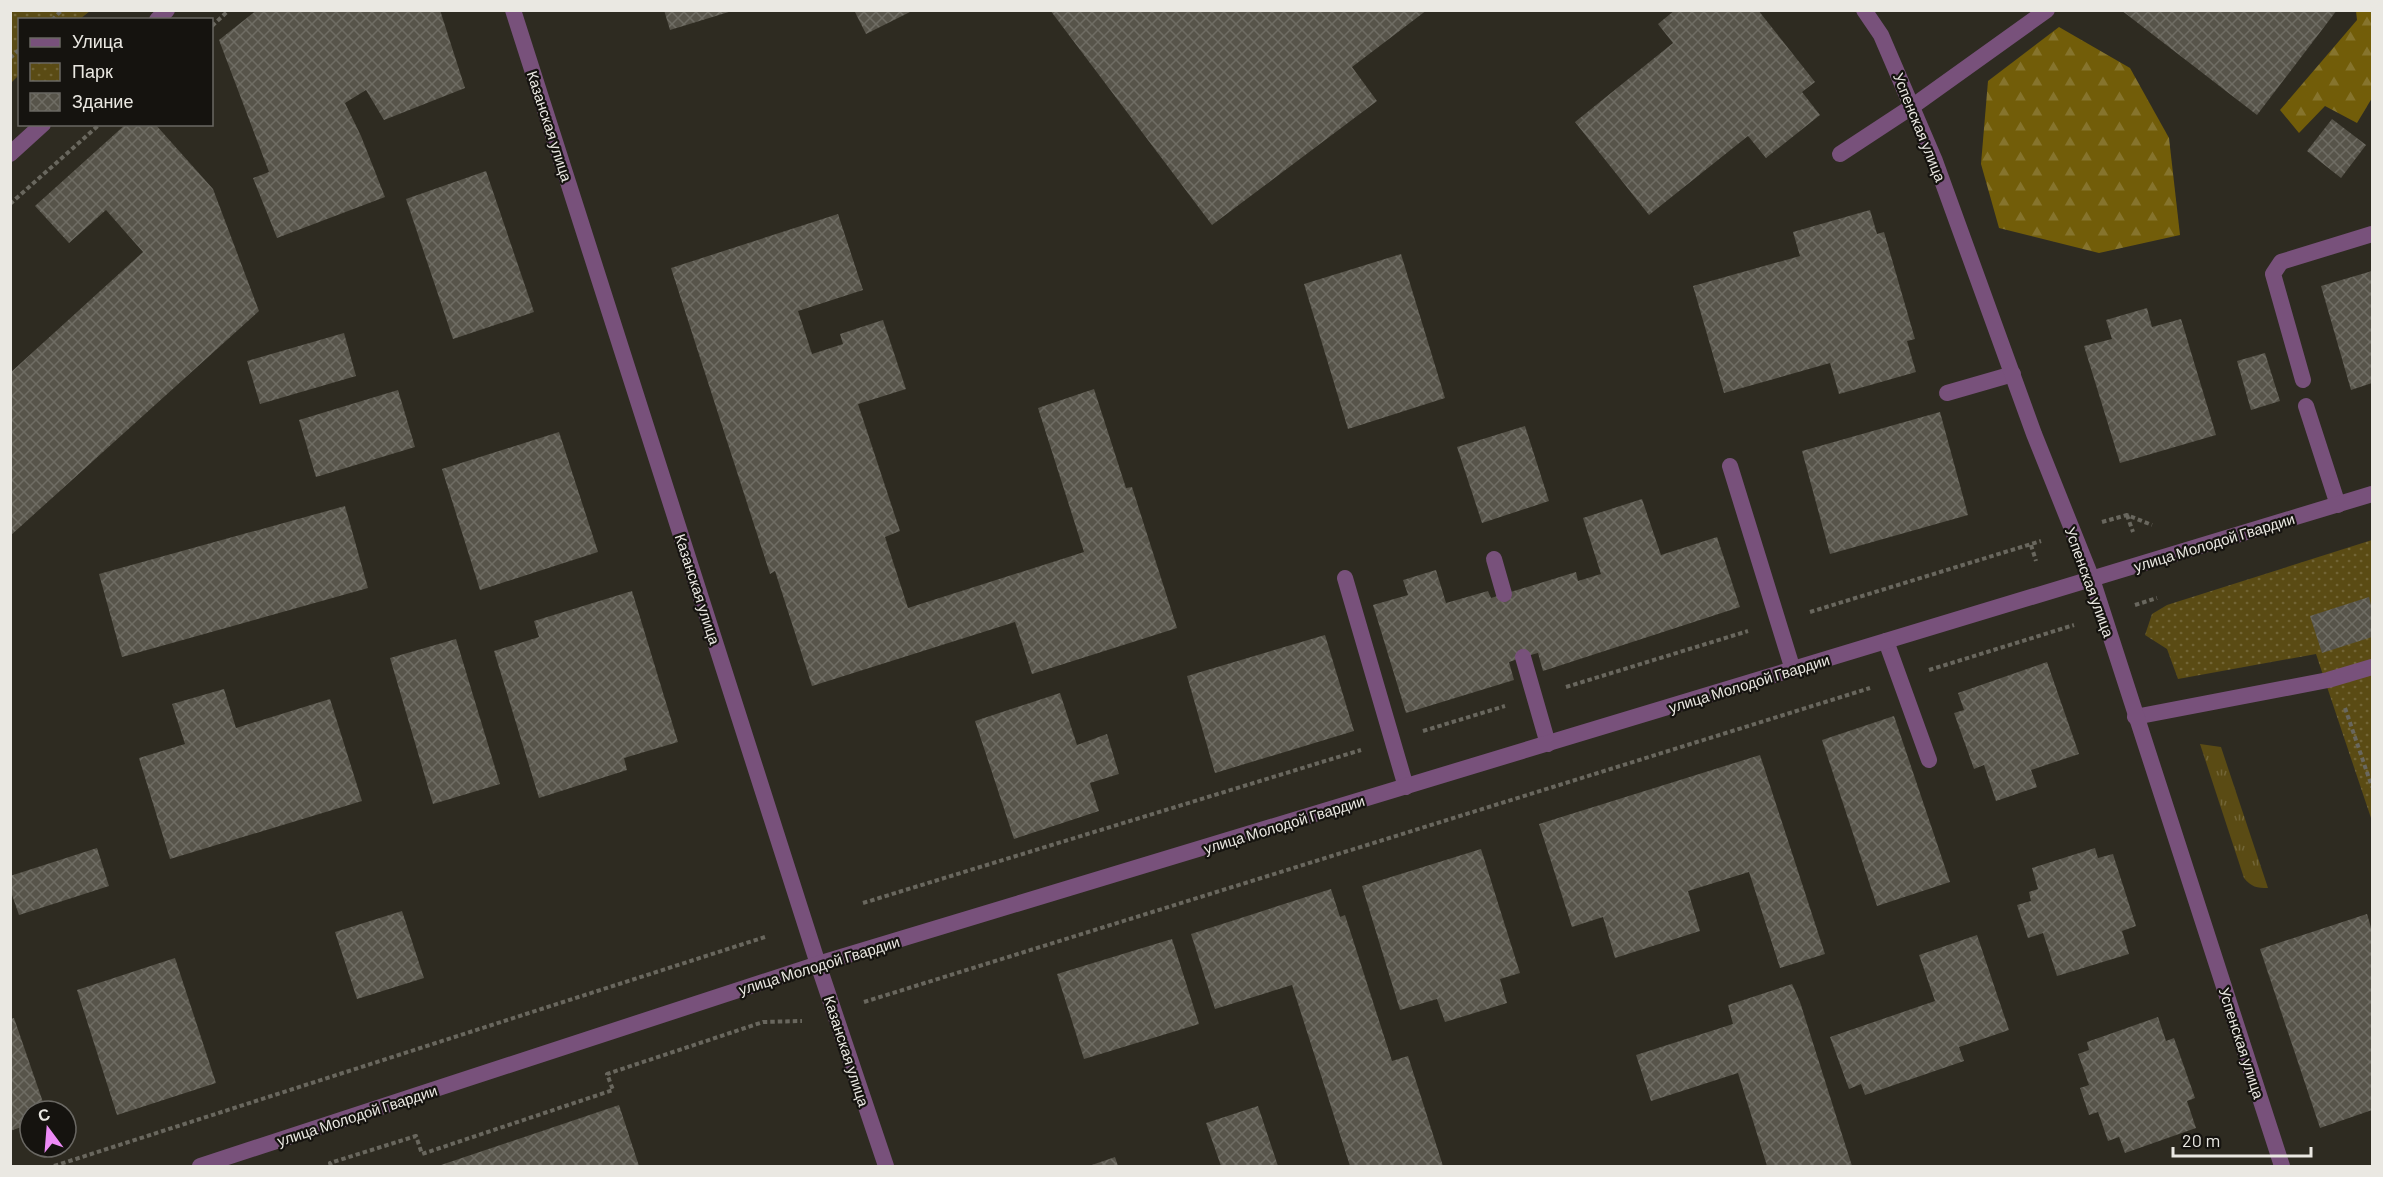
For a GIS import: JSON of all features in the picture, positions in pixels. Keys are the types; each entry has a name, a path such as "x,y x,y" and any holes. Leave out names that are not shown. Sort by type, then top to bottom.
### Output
{"street":[{"name":"Казанская улица","path":"513,10 818,964 886,1167"},
{"name":"Успенская улица","path":"1864,10 1881,35 1913,106 2092,579 2282,1167"},
{"path":"1840,154 1913,106 2047,10"},
{"path":"10,154 41,126"},
{"path":"2303,380 2273,274 2281,262 2373,234"},
{"path":"1947,393 2013,374"},
{"path":"2306,406 2338,505"},
{"path":"1730,466 1793,670"},
{"name":"улица Молодой Гвардии","path":"200,1167 818,964 2373,494"},
{"path":"1494,559 1504,594"},
{"path":"1345,578 1406,787"},
{"path":"1886,641 1929,760"},
{"path":"1522,657 1548,744"},
{"path":"2135,717 2328,680 2373,667"}],"path":[{"path":"213,25 229,10"},
{"path":"10,204 98,126"},
{"path":"863,903 2127,515"},
{"path":"331,1167 330,1163 416,1136 422,1154 613,1090 607,1074 763,1022 782,1019 795,1023 834,1012 2157,598"},
{"path":"2343,699 2373,787"},
{"path":"54,1167 765,936"}],"green space":[{"path":"11,10 90,11 81,18 18,18 18,76 11,83"},
{"path":"2356,11 2372,11 2372,98 2357,123 2325,106 2299,133 2280,110 2357,20"},
{"path":"2059,27 2130,68 2169,138 2180,235 2099,253 1999,228 1981,164 1988,81"},
{"path":"2372,540 2372,821 2316,654 2178,679 2167,649 2145,635 2152,614 2167,605"},
{"path":"2200,744 2221,747 2268,888 2254,886 2244,878"}],"building":[{"path":"257,10 440,10 465,88 384,120 366,90 345,103 361,136 385,197 277,238 253,178 269,172 219,40"},
{"path":"664,10 732,10 732,11 670,30"},
{"path":"854,10 914,10 866,34"},
{"path":"1050,10 1427,10 1352,67 1377,101 1212,225"},
{"path":"1675,10 1758,10 1815,82 1802,92 1820,115 1766,158 1748,136 1649,215 1575,122 1673,43 1658,24"},
{"path":"2121,10 2337,10 2257,115"},
{"path":"2332,119 2366,145 2341,178 2307,151"},
{"path":"124,126 157,126 213,189 259,311 10,536 10,373 143,252 106,210 69,243 35,206"},
{"path":"486,171 534,312 453,339 406,199"},
{"path":"1870,210 1877,234 1884,232 1915,339 1907,341 1916,372 1839,394 1830,363 1724,393 1693,286 1800,256 1793,232"},
{"path":"838,214 863,290 798,311 812,354 843,344 840,334 883,320 906,389 858,404 900,531 885,537 908,608 1084,552 1038,408 1094,389 1126,488 1132,487 1177,628 1032,674 1015,622 812,686 775,571 770,574 671,268"},
{"path":"1401,254 1445,398 1348,429 1304,284"},
{"path":"2372,271 2372,383 2351,390 2321,286"},
{"path":"2147,308 2152,327 2181,319 2216,435 2120,463 2084,346 2112,339 2106,320"},
{"path":"344,333 356,376 260,404 247,361"},
{"path":"2265,353 2280,401 2251,410 2237,361"},
{"path":"398,390 415,447 316,477 299,420"},
{"path":"1940,412 1968,515 1830,554 1802,451"},
{"path":"1525,426 1549,501 1482,523 1457,447"},
{"path":"559,432 598,552 480,590 442,469"},
{"path":"1642,499 1661,555 1717,537 1740,607 1543,671 1538,653 1523,657 1509,662 1514,680 1406,713 1373,605 1408,595 1403,580 1436,570 1446,603 1488,591 1491,598 1576,572 1578,581 1601,574 1583,518"},
{"path":"345,506 368,588 122,657 99,574"},
{"path":"632,591 678,742 624,758 627,770 539,798 494,651 539,637 534,621"},
{"path":"2369,597 2372,609 2372,637 2322,653 2310,616"},
{"path":"1325,635 1354,731 1215,773 1187,676"},
{"path":"456,639 500,784 433,804 390,658"},
{"path":"2047,662 2079,754 2031,770 2037,787 1996,801 1984,765 1974,769 1954,713 1964,710 1958,693"},
{"path":"224,689 236,728 330,699 362,801 170,859 139,758 185,744 172,704"},
{"path":"1060,693 1077,745 1107,734 1119,774 1090,783 1099,811 1014,839 975,721"},
{"path":"1894,716 1950,882 1877,906 1822,740"},
{"path":"1760,755 1825,954 1780,968 1749,872 1688,891 1700,931 1615,958 1603,917 1572,927 1539,824"},
{"path":"97,848 109,886 19,915 10,889 10,876"},
{"path":"2095,848 2098,858 2113,854 2136,926 2122,931 2129,954 2057,976 2043,933 2028,938 2017,905 2031,901 2029,892 2038,889 2032,868"},
{"path":"1481,849 1520,973 1500,979 1507,1003 1445,1022 1437,999 1400,1010 1362,886"},
{"path":"1331,889 1340,917 1345,915 1392,1061 1408,1056 1443,1166 1350,1166 1292,985 1215,1009 1191,934"},
{"path":"402,911 424,978 357,999 335,932"},
{"path":"2367,914 2372,931 2372,1110 2320,1128 2260,949"},
{"path":"1977,935 2009,1030 1959,1047 1964,1061 1865,1095 1861,1084 1849,1089 1830,1037 1935,1001 1919,955"},
{"path":"1172,939 1199,1024 1084,1059 1057,974"},
{"path":"175,958 216,1083 117,1115 77,990"},
{"path":"1792,984 1800,1002 1852,1166 1767,1166 1738,1073 1651,1101 1636,1055 1733,1024 1728,1005"},
{"path":"2158,1017 2166,1041 2174,1038 2195,1098 2187,1101 2196,1128 2125,1153 2119,1137 2108,1141 2098,1112 2089,1115 2080,1088 2089,1085 2078,1054 2089,1050 2087,1042"},
{"path":"14,1018 42,1099 18,1099 18,1128 10,1131 10,1019"},
{"path":"619,1105 639,1166 438,1166"},
{"path":"1258,1106 1278,1166 1221,1166 1206,1123"},
{"path":"1115,1157 1118,1166 1089,1166"}]}
